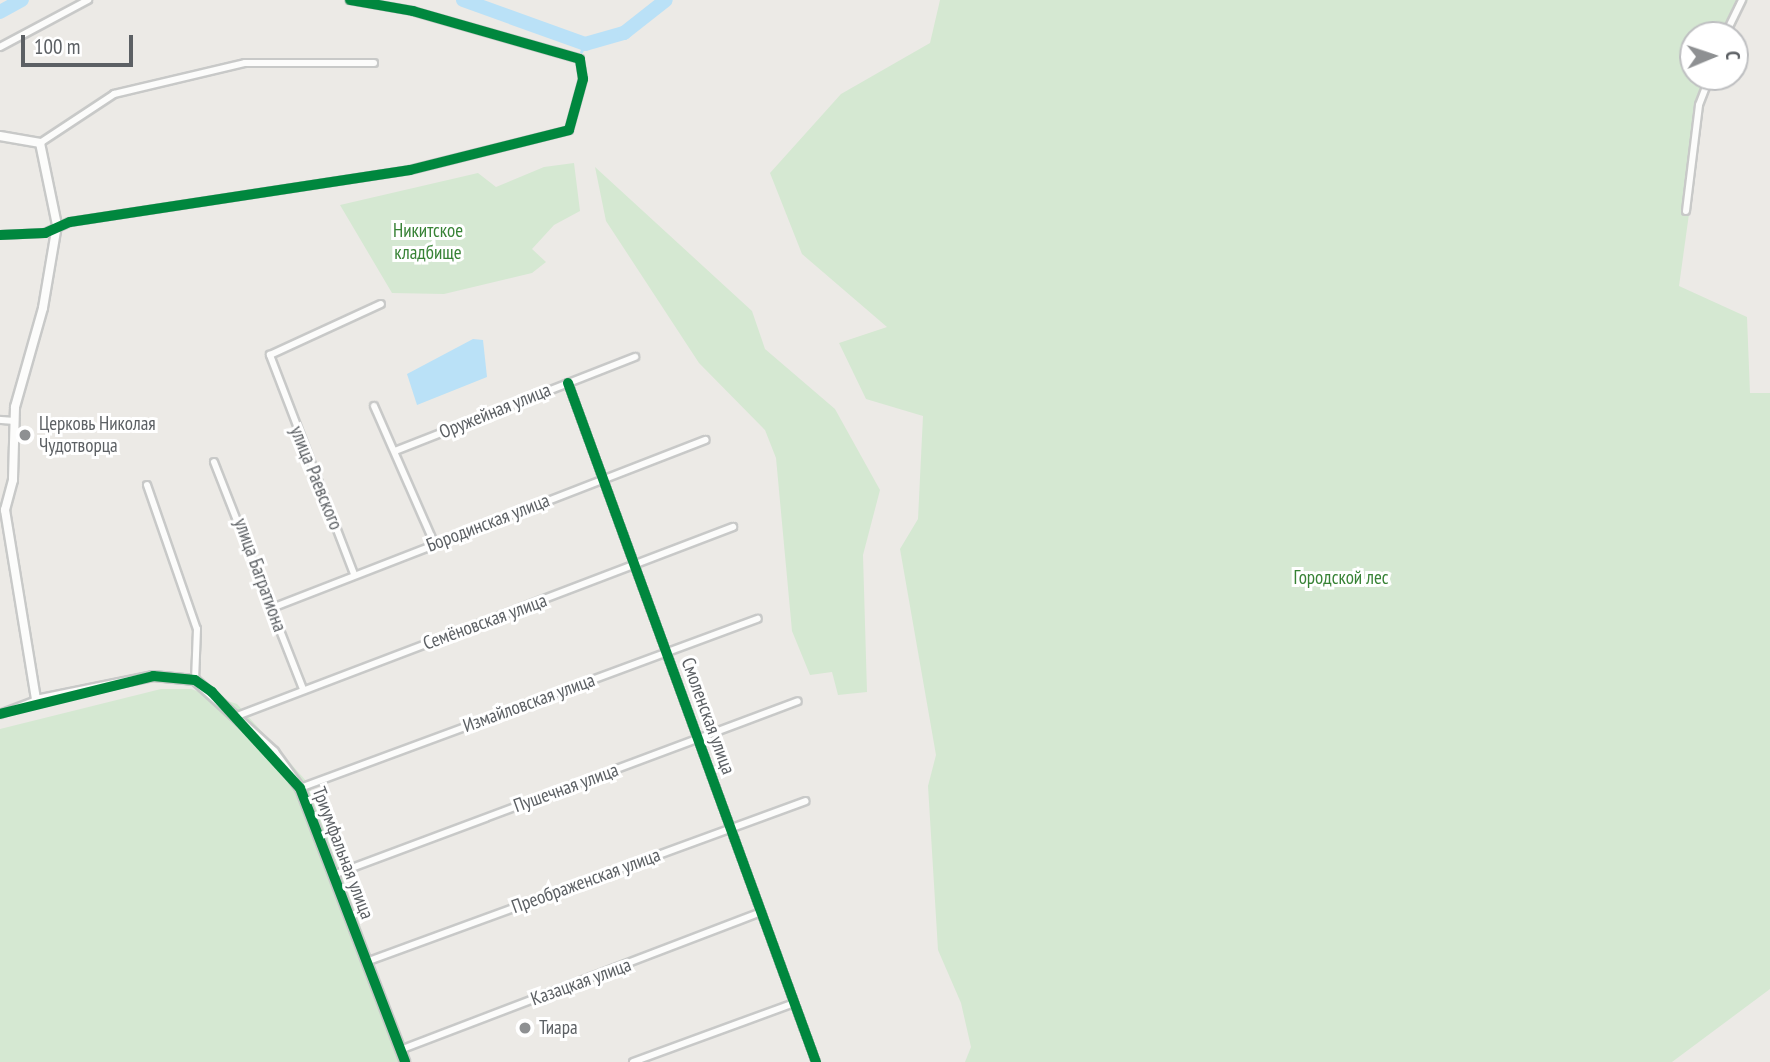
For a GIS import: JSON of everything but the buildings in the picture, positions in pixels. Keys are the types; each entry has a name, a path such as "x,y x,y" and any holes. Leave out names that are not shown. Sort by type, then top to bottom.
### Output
{"street":[{"path":"0,47 88,0"},
{"path":"0,235 45,233 57,225 410,170 569,130 583,79 580,60 413,11 350,0"},
{"path":"1732,21 1742,0"},
{"path":"0,136 40,143 127,91 245,63 374,63"},
{"path":"1686,211 1699,105 1704,91"},
{"path":"36,700 5,536 15,421 57,225 40,143"},
{"name":"улица Раевского","path":"354,574 278,383 270,355 381,304"},
{"name":"Оружейная улица","path":"395,451 635,357"},
{"name":"Смоленская улица","path":"568,383 816,1062"},
{"path":"374,405 434,543"},
{"path":"0,420 15,421"},
{"name":"Бородинская улица","path":"272,608 434,543 706,440"},
{"name":"улица Багратиона","path":"214,462 303,689"},
{"path":"0,714 36,700 153,676 195,680 197,629 147,485"},
{"name":"Семёновская улица","path":"237,716 303,689 635,567 733,527"},
{"name":"Измайловская улица","path":"300,788 758,619"},
{"name":"Триумфальная улица","path":"195,680 237,716 300,788 405,1062"},
{"name":"Пушечная улица","path":"333,874 798,701"},
{"name":"Преображенская улица","path":"366,962 805,801"},
{"name":"Казацкая улица","path":"400,1050 761,912"},
{"path":"633,1062 794,1003"}],"green space":[{"name":"Городской лес","path":"940,0 1748,0 1734,21 1679,21 1679,91 1706,91 1679,286 1747,317 1750,393 1770,393 1770,989 1672,1062 965,1062 971,1047 961,1003 938,950 928,786 936,755 900,549 918,519 923,416 866,399 839,343 887,327 802,254 770,173 841,94 930,43"},
{"name":"Никитское кладбище","path":"574,163 580,211 554,225 532,249 546,262 532,273 444,294 392,293 340,205 478,173 496,187 544,167"},
{"path":"595,167 752,311 765,349 835,409 880,490 863,555 867,692 838,695 832,672 810,675 792,631 776,458 765,430 699,363 606,221"},
{"path":"161,689 191,689 237,704 308,783 410,1062 0,1062 0,729"}],"water":[{"path":"473,339 483,340 487,377 417,405 407,374"}],"waterway":[{"path":"0,12 22,0"},
{"path":"463,0 585,44 624,33 666,0"},
{"path":"581,52 585,44"}],"cycle path":[{"path":"0,235 45,233 70,222 410,170 569,130 583,79 580,59 413,11 350,0"},
{"path":"568,383 816,1062"},
{"path":"0,714 153,676 195,680 212,692 300,788 405,1062"}],"place":[{"name":"Церковь Николая Чудотворца","path":"25,435"},
{"name":"Тиара","path":"525,1028"}]}
